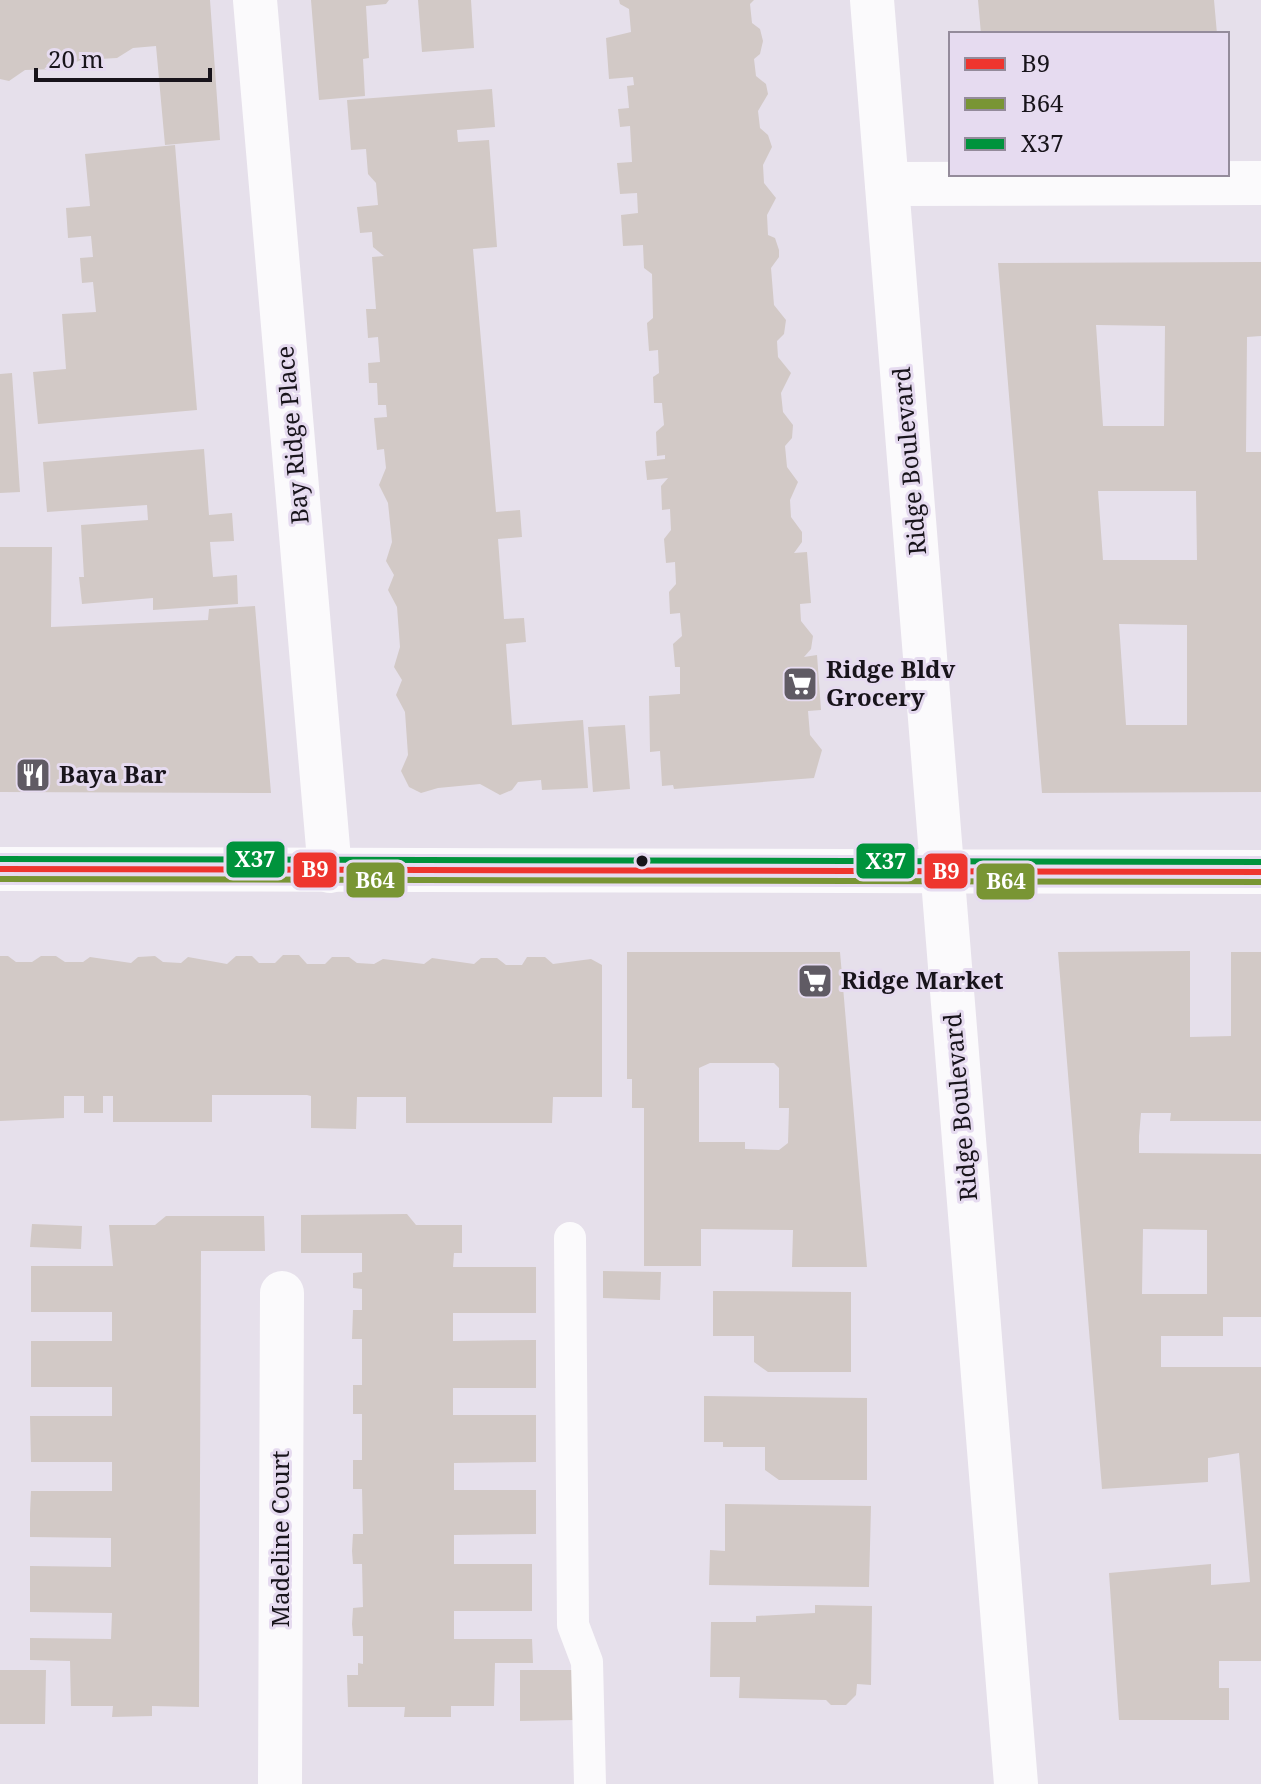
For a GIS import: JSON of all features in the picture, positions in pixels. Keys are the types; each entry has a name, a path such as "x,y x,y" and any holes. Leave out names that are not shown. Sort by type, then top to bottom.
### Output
{"street":[{"name":"Bay Ridge Place","path":"255,0 330,871"},
{"name":"Ridge Boulevard","path":"872,0 1016,1784"},
{"path":"887,184 1261,183"},
{"path":"0,869 1261,872"},
{"name":"Madeline Court","path":"280,1784 282,1293"}],"lane":[{"path":"570,1238 573,1625 587,1662 590,1784"}],"building":[{"path":"0,0 210,0 220,140 165,145 156,46 133,48 117,58 81,60 58,69 25,70 9,81 0,79"},
{"path":"311,0 389,0 386,4 366,6 369,58 363,59 365,96 319,100"},
{"path":"418,0 471,0 474,48 422,52"},
{"path":"619,0 754,0 750,4 752,23 760,29 763,41 760,54 754,59 756,76 766,84 768,94 758,111 760,128 768,135 772,147 763,165 764,183 776,198 767,215 768,235 775,238 779,250 779,257 771,268 774,305 786,320 784,334 777,341 778,357 791,373 781,393 783,412 793,425 792,438 785,446 787,467 798,482 790,500 791,517 802,532 802,542 794,553 807,552 811,603 800,604 801,621 813,636 811,649 804,657 817,655 821,710 808,711 810,735 822,750 814,778 674,789 673,785 662,786 660,751 650,752 649,696 680,694 680,667 675,667 673,644 682,636 680,613 670,614 669,592 676,584 675,562 666,563 664,539 671,530 670,509 662,510 661,486 668,478 647,480 645,461 665,459 665,455 657,456 656,432 664,425 662,403 654,403 653,377 659,373 658,350 649,351 647,323 653,318 652,274 644,268 643,245 623,246 621,215 638,213 637,193 620,194 617,163 632,162 630,126 620,127 618,109 629,108 627,86 634,85 633,77 609,79 606,38 631,32 629,9"},
{"path":"978,0 1214,0 1217,32 981,32"},
{"path":"492,89 495,127 457,130 458,142 489,140 497,247 473,249 496,512 520,510 522,537 498,539 504,619 524,618 526,642 506,644 512,725 583,720 588,788 542,790 541,780 518,782 512,790 500,795 480,784 421,793 409,787 401,771 408,755 405,712 396,695 402,680 394,667 400,647 397,607 388,590 394,575 386,561 392,542 388,503 379,485 386,468 384,449 377,450 374,418 387,417 386,405 378,405 377,383 369,383 368,363 380,362 378,337 368,338 366,309 376,309 372,257 384,256 373,247 372,232 360,233 357,207 378,205 376,183 368,174 366,149 351,150 347,100"},
{"path":"175,145 197,410 38,424 33,372 66,369 62,314 96,312 93,282 82,283 80,258 93,257 91,236 68,238 66,208 90,206 85,154"},
{"path":"1261,262 1261,336 1247,337 1246,452 1261,452 1261,792 1042,793 998,263","holes":["1096,325 1165,326 1164,426 1103,426","1098,491 1196,491 1197,560 1103,560","1119,624 1187,625 1187,725 1126,725"]},
{"path":"12,373 20,492 0,493 0,374"},
{"path":"204,449 209,515 232,513 234,541 210,542 213,577 237,575 238,604 153,610 153,598 82,604 79,577 84,577 81,525 148,520 147,505 47,512 43,462"},
{"path":"0,547 52,547 51,627 208,620 209,609 255,606 271,793 0,792"},
{"path":"625,725 630,789 593,792 588,727"},
{"path":"1190,951 1190,1037 1231,1036 1231,952 1261,952 1261,1121 1170,1121 1171,1113 1141,1113 1139,1136 1139,1153 1261,1154 1261,1317 1223,1317 1223,1336 1161,1336 1161,1367 1261,1367 1261,1661 1219,1661 1219,1688 1229,1688 1229,1720 1119,1720 1109,1573 1211,1564 1211,1585 1250,1582 1239,1453 1208,1458 1208,1482 1102,1489 1058,952","holes":["1143,1229 1207,1230 1207,1294 1142,1294"]},
{"path":"627,952 840,952 867,1267 792,1267 793,1230 701,1229 701,1266 644,1266 644,1108 632,1108 632,1079 627,1079","holes":["710,1063 774,1063 779,1068 779,1108 789,1108 788,1143 779,1150 745,1149 745,1142 699,1142 699,1068"]},
{"path":"283,955 299,955 307,964 325,964 332,957 349,957 357,963 374,964 383,959 424,964 432,958 474,964 481,958 497,958 506,965 522,965 527,957 545,957 553,964 591,959 602,965 602,1097 553,1097 552,1123 406,1123 406,1097 357,1097 356,1129 311,1128 311,1096 307,1095 212,1095 212,1122 113,1122 113,1096 103,1096 103,1113 84,1113 84,1096 64,1096 64,1118 0,1121 0,956 8,956 16,962 56,956 65,962 83,962 90,957 131,963 138,957 155,956 163,962 181,963 188,957 227,964 236,956 252,956 259,963 275,963"},
{"path":"407,1214 416,1225 462,1225 462,1253 454,1253 453,1267 536,1267 536,1313 453,1313 453,1341 536,1340 536,1388 453,1388 453,1415 536,1415 536,1462 454,1463 454,1490 536,1490 536,1534 454,1535 454,1564 532,1564 532,1611 454,1611 454,1639 532,1639 533,1663 495,1663 494,1706 451,1706 451,1717 404,1717 405,1707 348,1707 347,1675 358,1675 358,1663 363,1664 363,1636 353,1636 352,1624 353,1608 363,1607 362,1564 353,1564 352,1551 353,1534 363,1534 362,1489 353,1489 353,1460 362,1460 362,1414 353,1414 353,1385 362,1385 362,1339 352,1339 353,1310 362,1310 362,1289 353,1288 353,1273 362,1272 362,1253 301,1253 301,1215"},
{"path":"166,1216 264,1216 265,1251 201,1251 199,1707 152,1706 152,1716 112,1717 113,1706 71,1706 70,1661 30,1660 30,1638 111,1639 112,1613 30,1612 30,1566 111,1567 111,1538 30,1537 30,1513 31,1491 112,1491 112,1462 31,1462 30,1416 112,1416 112,1387 31,1387 31,1341 112,1341 112,1312 31,1312 31,1266 113,1266 109,1225 155,1225"},
{"path":"32,1224 82,1226 81,1249 30,1247"},
{"path":"603,1271 661,1272 660,1300 603,1298"},
{"path":"713,1291 851,1292 851,1372 768,1372 754,1362 754,1336 713,1336"},
{"path":"704,1396 867,1398 867,1480 779,1480 765,1470 765,1447 723,1447 723,1442 704,1442"},
{"path":"725,1504 871,1506 869,1587 709,1585 710,1550 725,1551"},
{"path":"815,1605 872,1606 871,1685 857,1684 856,1695 846,1705 831,1705 826,1700 739,1698 740,1677 710,1677 711,1622 756,1622 756,1616 815,1613"},
{"path":"0,1670 46,1670 45,1724 0,1724"},
{"path":"520,1670 576,1670 576,1720 520,1721"}],"transit line":[{"name":"X37","path":"0,859 1261,862"},
{"name":"B9","path":"0,869 1261,872"},
{"name":"B64","path":"0,879 1261,882"}],"place":[{"name":"Ridge Bldv Grocery","path":"800,684"},
{"name":"Baya Bar","path":"33,775"},
{"name":"Ridge Market","path":"815,981"}]}
